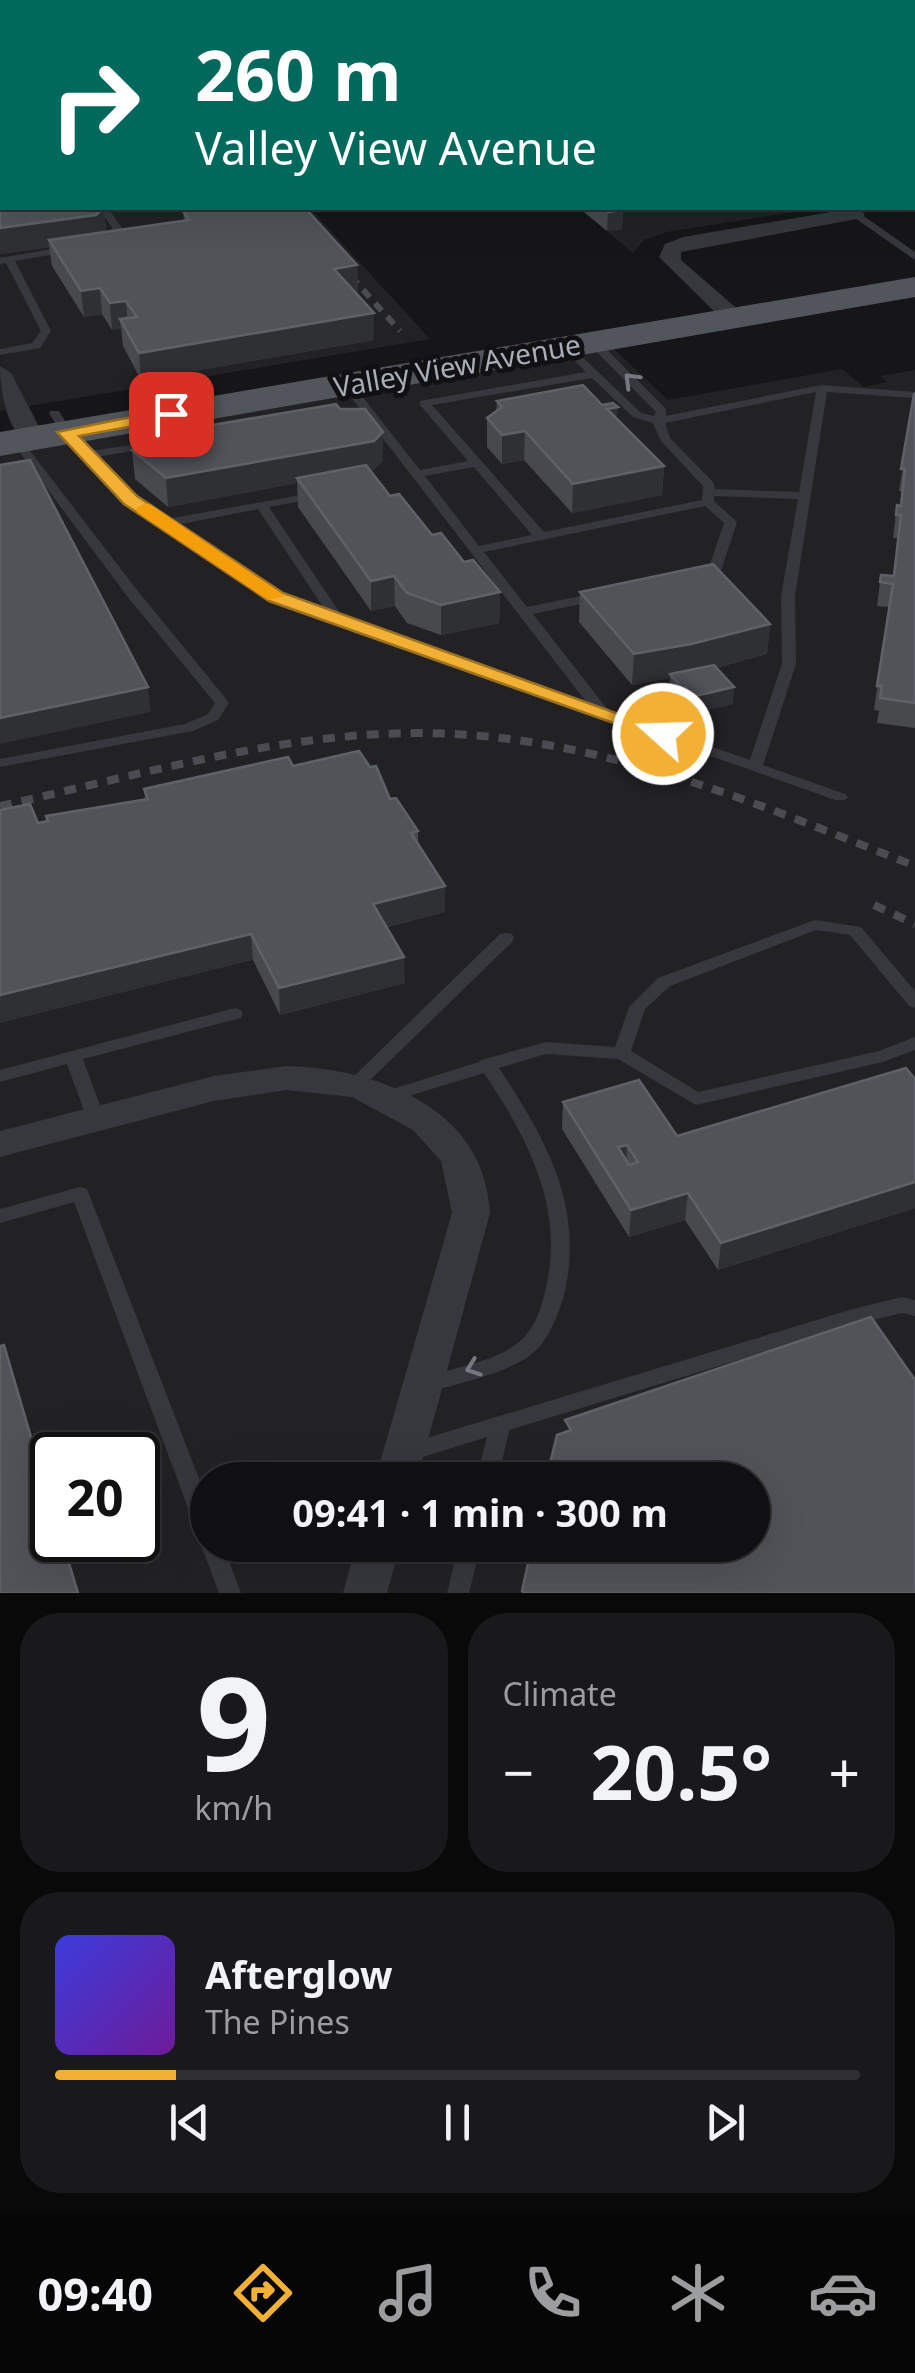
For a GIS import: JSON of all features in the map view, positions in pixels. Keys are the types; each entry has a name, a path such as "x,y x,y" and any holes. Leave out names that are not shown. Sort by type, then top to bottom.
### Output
{"main road":[{"name":"Valley View Avenue","path":"36,433 797,297 915,267"},
{"name":"Valley View Avenue","path":"797,297 915,287"},
{"name":"Valley View Avenue","path":"36,433 352,401 585,354 725,310"}],"street":[{"path":"725,310 672,264 668,257 672,248 690,241 851,211"},
{"path":"0,374 36,433"},
{"path":"0,1144 248,1080 302,1076 373,1090 449,1143 471,1196 466,1230 400,1462"},
{"path":"364,1593 373,1562"}],"lane":[{"path":"93,246 110,243 118,228 104,210"},
{"path":"851,211 915,256"},
{"path":"0,352 36,346 46,331 4,260 76,248"},
{"path":"585,354 637,415 658,421 822,388 915,395"},
{"path":"585,354 662,412 658,421 666,439 709,486 709,497 732,522 715,570 677,578"},
{"path":"542,538 424,403 585,354"},
{"path":"755,766 789,664 788,596 822,388"},
{"path":"352,401 419,474 602,712"},
{"path":"36,433 188,438"},
{"path":"36,433 276,597 840,797"},
{"path":"0,763 188,728 207,721 222,703 132,593 36,433"},
{"path":"419,474 476,463"},
{"path":"165,523 333,492"},
{"path":"476,550 709,497 804,496"},
{"path":"260,505 337,618"},
{"path":"524,612 620,591"},
{"path":"622,1053 636,1007 664,982 815,925 856,931 915,1002"},
{"path":"373,1090 506,938"},
{"path":"0,1076 235,1014"},
{"path":"373,1090 546,1048 622,1053 696,1099 883,1056 915,1043"},
{"path":"73,1056 96,1119"},
{"path":"422,1386 525,1350 545,1321 558,1284 560,1205 518,1108 487,1064"},
{"path":"0,1216 80,1194 190,1484"},
{"path":"411,1462 500,1425 853,1317 902,1305 915,1308"},
{"path":"491,1462 500,1425"},
{"path":"218,1562 230,1593"},
{"path":"458,1593 466,1562"}],"shaded area":[{"path":"0,210 312,210 430,339 0,411"},
{"path":"581,210 807,210 667,232 644,240 633,253"},
{"path":"614,349 668,400 842,369 864,387 887,382 880,376 915,370 915,1593 0,1593 0,450"}],"building":[{"path":"0,210 101,210 96,215 0,228"},
{"path":"307,210 357,265 334,269 374,313 139,353 120,319 137,317 126,301 110,303 100,288 81,291 49,240 189,220 183,211"},
{"path":"583,385 602,405 613,403 618,407 607,409 664,466 573,484 525,431 502,435 487,418 502,407 497,401"},
{"path":"914,394 915,703 880,698 882,686 877,686 893,584 880,582 881,575 894,576 901,515 896,515 897,505 901,506 905,469 901,469"},
{"path":"336,404 340,409 365,409 383,432 374,441 166,478 132,450 151,442 148,436"},
{"path":"30,460 148,687 0,718 0,465"},
{"path":"366,465 390,496 399,494 432,535 441,533 464,562 473,560 500,592 441,605 407,593 394,576 371,581 297,478"},
{"path":"713,564 770,624 634,654 580,592"},
{"path":"714,665 734,687 690,697 670,674"},
{"path":"359,751 370,767 376,766 390,799 396,798 418,831 411,833 445,886 373,904 404,957 279,988 251,934 0,995 0,810 30,804 38,823 48,821 46,816 148,799 144,789 288,757 293,766"},
{"path":"906,1068 915,1079 915,1182 721,1243 688,1193 631,1210 563,1102 639,1080 677,1136","holes":["627,1145 638,1162 629,1165 618,1147"]},
{"path":"871,1317 915,1380 915,1593 524,1593 528,1562 770,1562 770,1462 550,1462 557,1435 571,1430 565,1420"},
{"path":"4,1345 30,1434 30,1562 69,1562 78,1593 0,1593 0,1346"}],"railway":[{"path":"339,263 400,331"},
{"path":"0,806 208,758 313,740 419,733 484,736 610,758 673,776 915,866"},
{"path":"874,905 915,924"}],"slow traffic":[{"path":"145,509 275,596"}],"route":[{"path":"171,414 66,432 131,500 276,597 663,734"}]}
